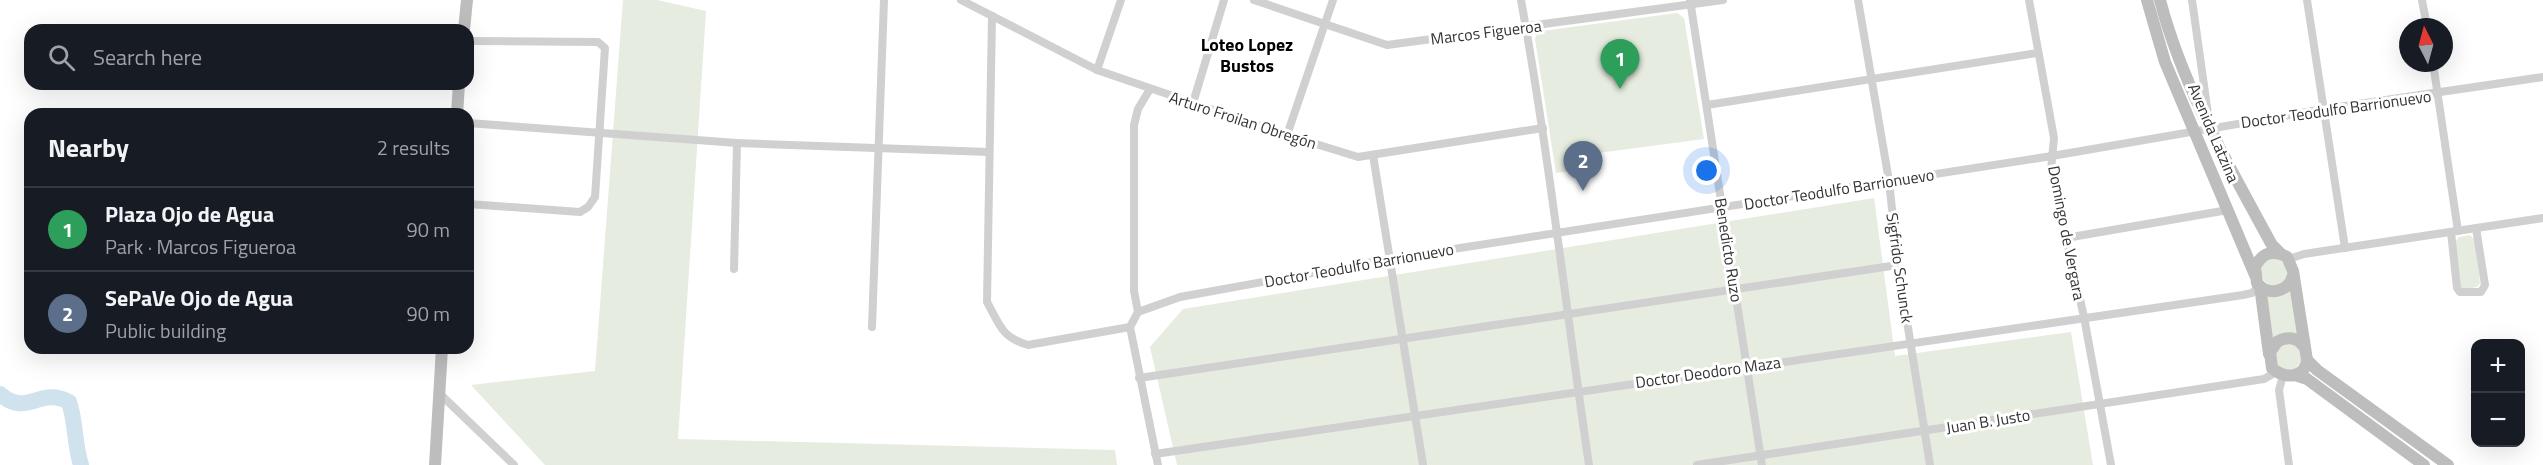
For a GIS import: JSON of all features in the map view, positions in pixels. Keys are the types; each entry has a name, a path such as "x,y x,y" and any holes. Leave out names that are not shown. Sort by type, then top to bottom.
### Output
{"street":[{"path":"465,24 467,0"},
{"path":"872,327 884,0"},
{"name":"Arturo Froilan Obregón","path":"961,0 1097,70 1358,157 1542,128"},
{"path":"1097,70 1121,0"},
{"path":"1193,103 1224,0"},
{"name":"Marcos Figueroa","path":"1254,0 1387,45 1690,2 1723,0"},
{"path":"1287,135 1333,0"},
{"path":"1521,0 1558,232 1566,314 1589,465"},
{"name":"Sigfrido Schunck","path":"1858,0 1889,181 1898,265 1930,465"},
{"name":"Domingo de Vergara","path":"2029,0 2054,138 2051,170 2084,317 2111,465"},
{"name":"Avenida Latzina","path":"2147,0 2165,62 2258,283 2269,356"},
{"name":"Avenida Latzina","path":"2160,0 2177,58 2209,128 2272,245 2285,257"},
{"path":"2192,0 2208,101 2209,128"},
{"path":"2307,0 2345,248"},
{"path":"2422,0 2425,18"},
{"name":"Benedicto Ruzo","path":"1690,2 1762,465"},
{"path":"992,16 987,302 1004,332 1013,340 1028,345 1130,327"},
{"path":"474,41 598,42 605,48 595,197 588,207 580,212 474,204"},
{"path":"1707,105 2037,53"},
{"path":"2434,72 2455,231 2457,288 2464,294 2481,292 2485,285 2476,228"},
{"name":"Doctor Teodulfo Barrionuevo","path":"1138,312 1180,297 1389,258 2052,156 2324,109 2543,77"},
{"path":"1150,89 1138,109 1134,125 1134,291 1138,312 1130,327 1158,465"},
{"path":"457,108 459,90"},
{"path":"474,123 737,143 989,152"},
{"path":"734,269 737,143"},
{"path":"1373,155 1424,465"},
{"path":"2066,238 2228,210"},
{"path":"2293,275 2289,285 2281,290 2268,290 2258,283 2255,267 2260,259 2272,253 2285,257 2543,218"},
{"path":"2285,257 2293,275 2305,354 2304,370 2285,374"},
{"path":"1139,378 1898,265"},
{"name":"Doctor Deodoro Maza","path":"1155,454 2243,295 2252,292 2258,283"},
{"path":"2424,465 2307,379 2285,374 2272,368 2269,356 2272,346 2283,339 2295,339 2317,370 2448,465"},
{"path":"435,465 442,354"},
{"path":"2285,374 2279,390 2289,465"},
{"name":"Juan B. Justo","path":"1697,465 2266,379 2285,374"},
{"path":"439,393 514,465"}],"shaded area":[{"path":"623,0 657,0 706,11 678,439 1115,450 1117,465 545,465 471,385 595,371"},
{"path":"1677,13 1684,18 1704,139 1598,153 1600,167 1556,173 1535,39 1537,34 1542,31"},
{"path":"1874,198 1895,356 2071,332 2093,465 1177,465 1150,347 1183,309"},
{"path":"2470,235 2475,240 2480,283 2477,287 2464,289 2460,286 2455,242 2459,237"},
{"path":"2274,259 2283,263 2287,272 2283,281 2274,285 2265,281 2261,272 2265,263"},
{"path":"2291,286 2298,334 2293,333 2271,339 2264,293"},
{"path":"2288,344 2297,348 2301,357 2297,366 2288,370 2279,366 2275,357 2279,348"}],"waterway":[{"path":"0,394 18,403 50,397 69,402 81,465"}],"place":[{"name":"Plaza Ojo de Agua","path":"1620,89"},
{"name":"SePaVe Ojo de Agua","path":"1583,191"}],"district":[{"name":"Loteo Lopez Bustos","path":"1247,55"}]}
